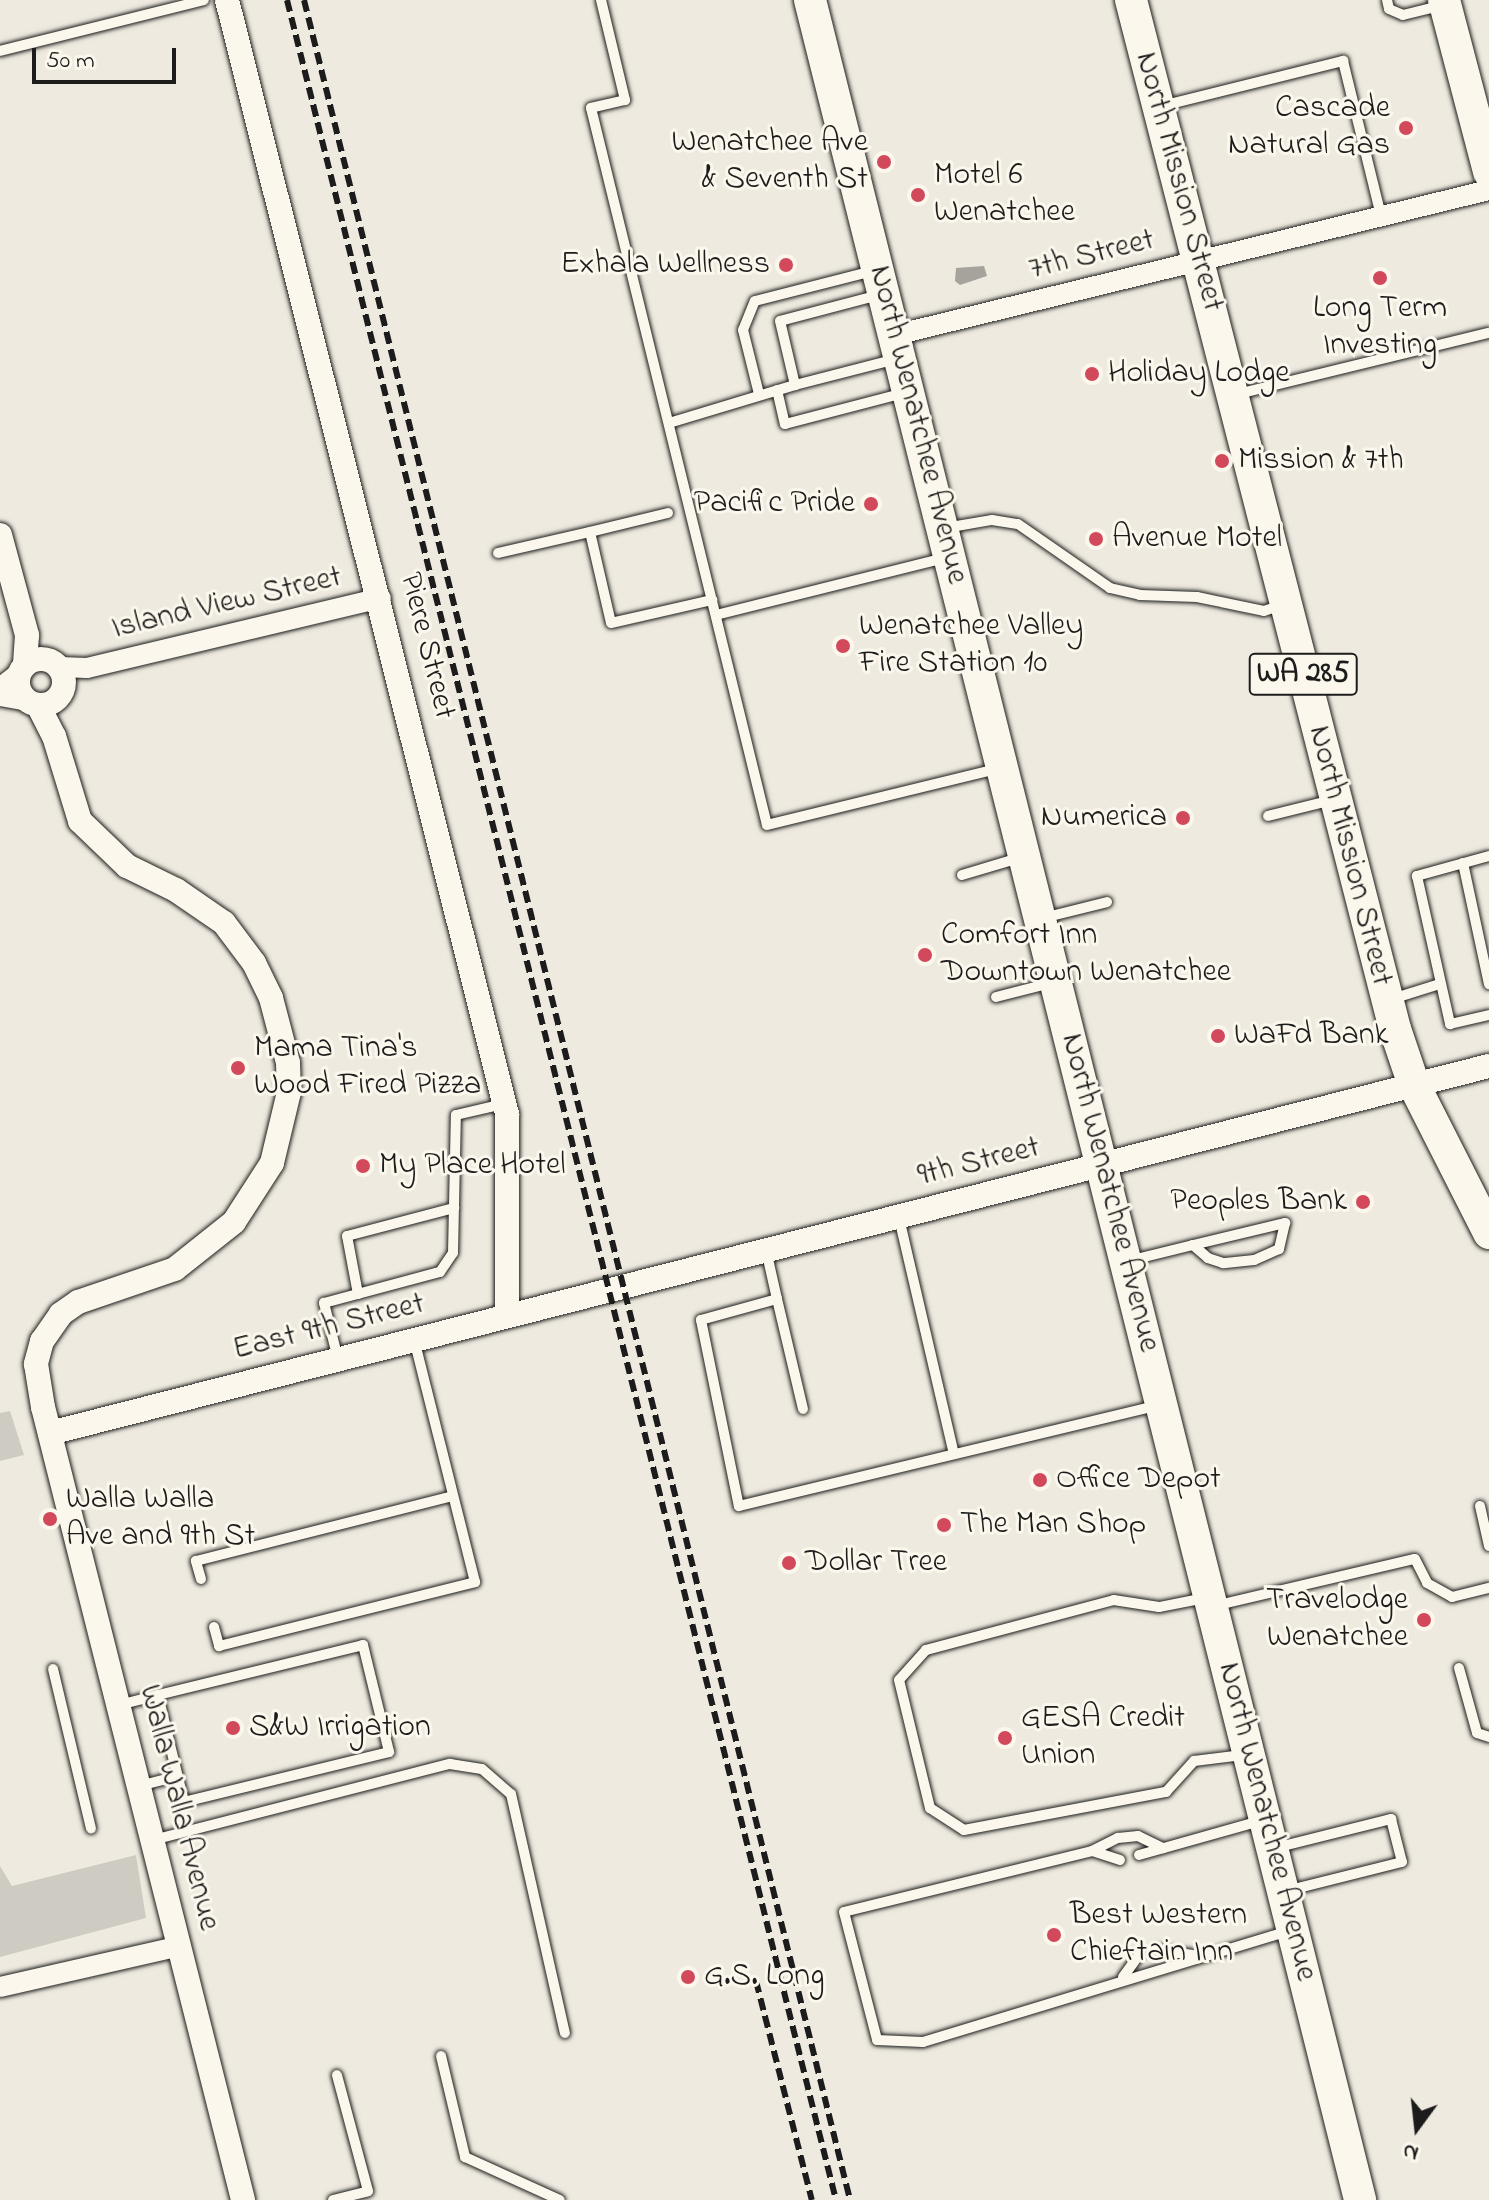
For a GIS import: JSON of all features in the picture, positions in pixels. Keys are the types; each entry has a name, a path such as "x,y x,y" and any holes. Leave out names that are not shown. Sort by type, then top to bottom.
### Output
{"main road":[{"name":"North Wenatchee Avenue","path":"810,0 1360,2200"},
{"name":"North Mission Street","path":"1131,0 1387,1000 1414,1085 1489,1233"},
{"path":"1445,3 1489,172"}],"street":[{"name":"Piere Street","path":"227,0 381,598 505,1104 510,1149 507,1316"},
{"name":"7th Street","path":"898,346 1200,260 1489,190"},
{"path":"0,535 5,574 27,635 37,682 0,696"},
{"name":"Island View Street","path":"37,682 381,598"},
{"name":"Walla Walla Avenue","path":"37,682 80,821 103,848 215,916 254,963 282,1033 289,1092 272,1163 234,1222 175,1269 78,1302 50,1328 36,1364 50,1433 243,2200"},
{"name":"9th Street","path":"623,1286 1489,1066"},
{"name":"East 9th Street","path":"50,1433 623,1286"},
{"path":"0,1987 180,1946"}],"lane":[{"path":"0,51 204,0"},
{"path":"601,0 625,100 591,108 767,825 1003,768"},
{"path":"1387,0 1389,9 1403,15 1445,3"},
{"path":"1159,107 1343,61 1381,216"},
{"path":"759,394 743,330 755,301 882,282"},
{"path":"795,385 780,321 882,282"},
{"path":"1233,395 1489,333"},
{"path":"669,423 749,402 759,394 795,385 898,346"},
{"path":"777,390 785,424 910,392"},
{"path":"498,553 668,513"},
{"path":"716,615 947,542 992,520 1018,524 1110,588 1140,595 1197,597 1264,611 1285,603"},
{"path":"590,532 611,623 712,600"},
{"path":"1268,816 1334,799"},
{"path":"962,875 1025,856"},
{"path":"1489,856 1417,876 1450,1024 1489,1015"},
{"path":"1463,863 1489,984"},
{"path":"1041,919 1107,902"},
{"path":"996,997 1056,981"},
{"path":"1387,1000 1440,984"},
{"path":"338,1359 324,1303 440,1272 453,1253 456,1115 505,1104"},
{"path":"358,1294 347,1236 454,1208"},
{"path":"899,1216 954,1454"},
{"path":"1126,1261 1285,1223 1279,1249 1254,1260 1223,1263 1193,1245"},
{"path":"766,1250 803,1409"},
{"path":"777,1299 701,1320 739,1506 1162,1404"},
{"path":"214,1627 219,1646 475,1582 414,1340"},
{"path":"201,1579 196,1561 453,1496"},
{"path":"1480,1506 1489,1546"},
{"path":"1249,1754 1194,1761 1166,1792 964,1830 930,1808 899,1680 926,1650 1114,1600 1159,1607 1211,1602 1415,1559 1427,1583 1452,1597 1489,1588"},
{"path":"119,1705 158,1695 363,1645 389,1752 184,1802 158,1695"},
{"path":"1459,1668 1477,1733 1489,1737"},
{"path":"53,1669 91,1829"},
{"path":"153,1840 450,1764 482,1769 511,1794 565,2033"},
{"path":"139,1786 178,1776"},
{"path":"1139,1855 1163,1848 1391,1819 1402,1862 1284,1892"},
{"path":"1163,1848 1138,1836 1118,1838 1092,1851 844,1912 877,2040 923,2042 1123,1977 1293,1929"},
{"path":"1092,1851 1120,1860"},
{"path":"1157,1950 1199,1956"},
{"path":"1123,1977 1140,1954"},
{"path":"441,2056 465,2157 560,2200"},
{"path":"333,2200 368,2191 337,2075"}],"shaded area":[{"path":"984,266 987,276 960,285 955,281 956,268"},
{"path":"10,1411 24,1455 0,1461 0,1413"},
{"path":"136,1855 146,1918 0,1957 0,1866 12,1886"}],"railway":[{"path":"287,0 836,2200"},
{"path":"304,0 850,2200"},
{"path":"756,1981 812,2200"}],"place":[{"name":"Cascade Natural Gas","path":"1406,128"},
{"name":"Wenatchee Ave & Seventh St","path":"884,162"},
{"name":"Motel 6 Wenatchee","path":"918,195"},
{"name":"Exhala Wellness","path":"786,265"},
{"name":"Long Term Investing","path":"1380,278"},
{"name":"Holiday Lodge","path":"1092,374"},
{"name":"Mission & 7th","path":"1222,461"},
{"name":"Pacific Pride","path":"871,504"},
{"name":"Avenue Motel","path":"1096,539"},
{"name":"Wenatchee Valley Fire Station 10","path":"843,646"},
{"name":"Numerica","path":"1183,818"},
{"name":"Comfort Inn Downtown Wenatchee","path":"925,955"},
{"name":"WaFd Bank","path":"1218,1036"},
{"name":"Mama Tina's Wood Fired Pizza","path":"238,1068"},
{"name":"My Place Hotel","path":"363,1166"},
{"name":"Peoples Bank","path":"1363,1202"},
{"name":"Office Depot","path":"1040,1480"},
{"name":"Walla Walla Ave and 9th St","path":"50,1519"},
{"name":"The Man Shop","path":"944,1525"},
{"name":"Dollar Tree","path":"789,1563"},
{"name":"Travelodge Wenatchee","path":"1424,1620"},
{"name":"S&W Irrigation","path":"233,1728"},
{"name":"GESA Credit Union","path":"1005,1738"},
{"name":"Best Western Chieftain Inn","path":"1054,1935"},
{"name":"G.S. Long","path":"688,1977"}]}
